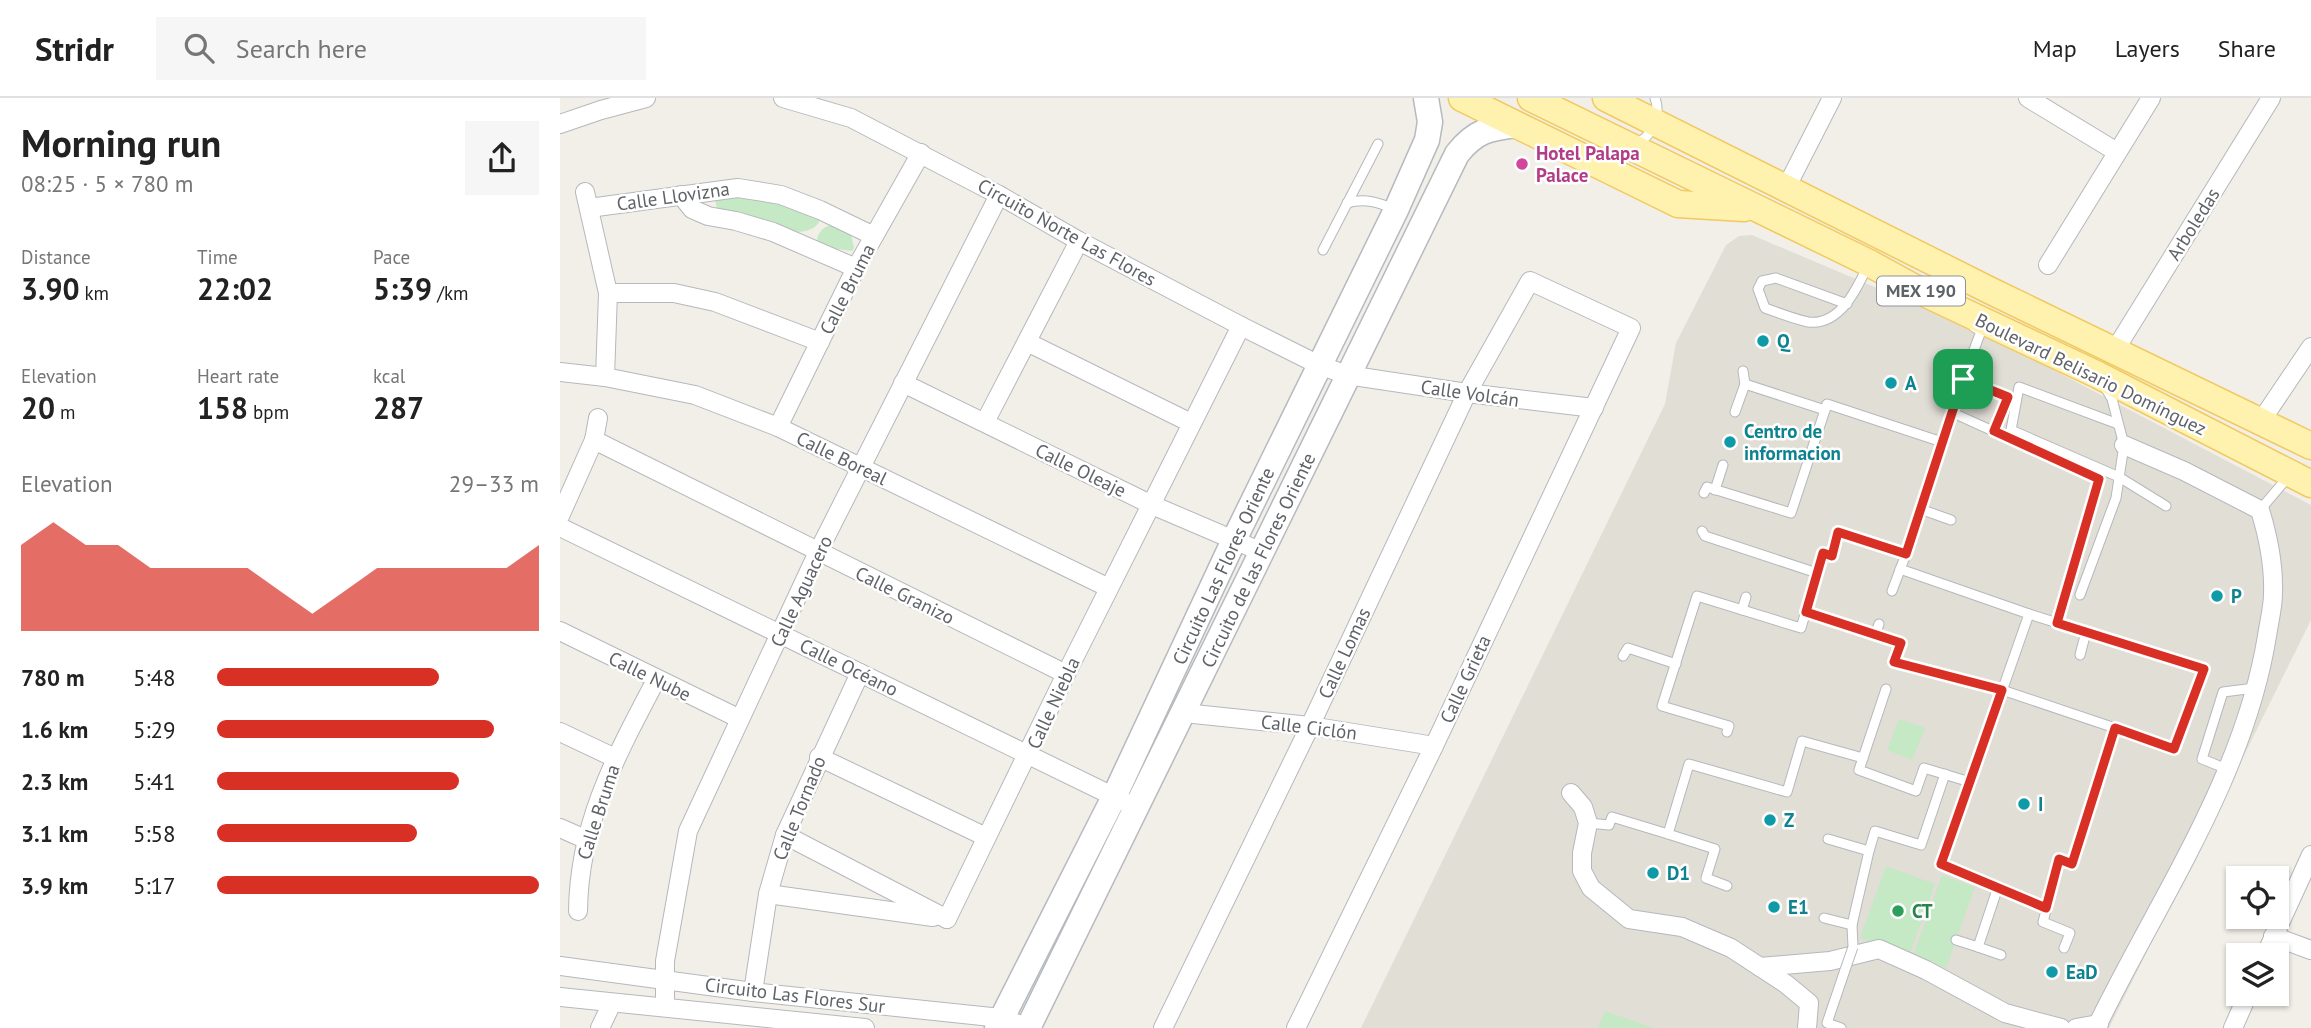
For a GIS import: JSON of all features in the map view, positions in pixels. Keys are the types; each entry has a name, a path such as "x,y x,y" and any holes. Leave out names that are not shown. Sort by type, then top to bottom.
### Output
{"main road":[{"name":"Circuito Las Flores Oriente","path":"999,1023 1114,797 1234,540 1396,210 1427,140 1430,122 1426,98"},
{"path":"1461,98 1678,204 1760,209"},
{"name":"Boulevard Belisario Domínguez","path":"1531,98 1619,151 1760,209 1920,291 2098,375 2301,479"},
{"name":"Boulevard Belisario Domínguez","path":"1606,98 1655,111 1795,193 2311,446"},
{"name":"Circuito de las Flores Oriente","path":"1029,1028 1457,154 1468,141 1483,131 1517,125"},
{"path":"1791,225 1795,193"}],"street":[{"path":"560,124 646,98"},
{"name":"Circuito Norte Las Flores","path":"783,98 851,118 1241,326 1319,365 1347,375"},
{"path":"1795,193 1832,98"},
{"path":"2028,98 2116,152"},
{"path":"2049,265 2151,98"},
{"name":"Arboledas","path":"2115,350 2271,98"},
{"name":"Calle Bruma","path":"778,427 856,268 920,153"},
{"name":"Calle Llovizna","path":"608,293 587,200 681,195 738,188 781,195 874,236"},
{"path":"681,195 692,209 708,216 736,220 773,232 856,268"},
{"name":"Calle Aguacero","path":"665,1007 665,961 688,831 818,552 999,195"},
{"path":"985,422 1079,241"},
{"name":"Calle Lomas","path":"1163,1028 1310,726 1467,393 1530,281 1631,328"},
{"path":"605,377 608,293 674,293 715,302 820,342"},
{"name":"Calle Niebla","path":"947,919 1066,674 1241,326"},
{"name":"Calle Grieta","path":"1296,1028 1434,746 1631,328"},
{"path":"1027,342 1191,423"},
{"path":"2261,421 2311,347"},
{"name":"Calle Boreal","path":"560,372 605,377 695,396 778,427 1109,588"},
{"name":"Calle Volcán","path":"1347,375 1594,408"},
{"name":"Calle Oleaje","path":"903,383 1152,505 1262,552"},
{"path":"560,516 594,440 598,418"},
{"name":"Calle Granizo","path":"594,440 1066,674"},
{"path":"2076,1028 2098,1026 2216,798 2250,713 2273,593 2268,535 2260,510 2124,444"},
{"name":"Calle Océano","path":"560,527 1137,808"},
{"name":"Calle Nube","path":"560,631 740,719"},
{"name":"Calle Tornado","path":"753,992 768,894 785,835 860,673"},
{"name":"Calle Bruma","path":"578,911 569,876 615,758 656,680"},
{"name":"Calle Ciclón","path":"1184,713 1310,726 1434,746"},
{"path":"560,732 615,758"},
{"path":"820,757 986,837"},
{"path":"1572,793 1583,807 1588,823 1581,871 1591,888 1629,919 1682,927 1731,948 1808,1003 1807,1028"},
{"path":"560,828 585,839"},
{"path":"785,835 947,919"},
{"path":"2270,943 2306,878 2311,855"},
{"path":"768,894 947,919"},
{"path":"2273,936 2311,950"},
{"path":"1760,967 1830,961 1879,949 1926,970 2005,1013 2061,1028"},
{"name":"Circuito Las Flores Sur","path":"560,966 1029,1028"},
{"path":"560,997 665,1007 740,1022 865,1028"},
{"path":"600,1028 612,1003"},
{"path":"2233,1028 2243,1006"}],"lane":[{"path":"1577,154 1619,151 1644,140 1655,111"},
{"path":"1323,250 1378,144"},
{"path":"1347,204 1361,199 1379,202 1396,210"},
{"path":"1847,304 1776,278 1762,281 1758,289 1765,308 1810,322 1835,315 1847,304 1869,263"},
{"path":"1892,591 1951,412 1981,331 1920,291"},
{"path":"1735,412 1745,384 1743,372"},
{"path":"2080,595 2116,498 2124,444 2112,399 2098,375"},
{"path":"1963,379 2008,397 1994,431"},
{"path":"1745,384 1825,410"},
{"path":"2118,424 2019,387 2011,429 2119,477 2166,506"},
{"path":"1704,493 1707,487 1791,513 1827,404 1942,443"},
{"path":"1951,412 2099,479 2057,623"},
{"path":"1715,490 1723,465"},
{"path":"2260,510 2301,479"},
{"path":"1920,509 1951,520"},
{"path":"1702,531 1705,536 1817,573"},
{"path":"1727,732 1729,726 1662,706 1697,596 1801,628 1823,553 1832,556 1838,532 1906,554"},
{"path":"1806,612 1901,643 1894,662 2002,690 2174,749 2204,669 2029,614 1900,569"},
{"path":"1742,610 1746,597"},
{"path":"2029,614 1941,864 2046,908"},
{"path":"1875,635 1878,624"},
{"path":"2080,655 2086,632"},
{"path":"1628,648 1676,664"},
{"path":"2227,769 2202,760 2223,692 2255,688"},
{"path":"1886,689 1859,770 1916,792 1924,768 1970,782"},
{"path":"2064,948 2070,933 2043,922 2046,908 2059,859 2072,864 2115,728"},
{"path":"1668,834 1689,764 1787,792 1802,741 1863,758"},
{"path":"1841,1028 1827,1023 1853,947 1852,925 1875,831 1921,845 1945,774"},
{"path":"1588,823 1609,825 1612,817 1715,849 1706,878 1727,886"},
{"path":"1828,839 1869,851"},
{"path":"1978,947 1998,887"},
{"path":"1824,918 1852,925"},
{"path":"1956,940 2001,955"}],"shaded area":[{"path":"1752,235 1983,333 2311,505 2311,620 2109,1028 1361,1028 1665,404 1676,343 1726,245 1739,236"}],"green space":[{"path":"718,196 763,197 819,218 819,222 811,229 800,232 771,228 717,209 715,199"},
{"path":"832,225 851,234 854,248 852,251 817,246 820,232"},
{"path":"1899,719 1925,728 1912,760 1887,750"},
{"name":"CT","path":"1886,866 1935,884 1909,956 1860,938"},
{"path":"1942,875 1975,887 1946,968 1913,956"},
{"path":"1605,1011 1654,1028 1598,1028"}],"place":[{"name":"Hotel Palapa Palace","path":"1522,164"},
{"name":"Q","path":"1763,341"},
{"name":"A","path":"1891,383"},
{"name":"Centro de informacion","path":"1730,442"},
{"name":"P","path":"2217,596"},
{"name":"I","path":"2024,804"},
{"name":"Z","path":"1770,820"},
{"name":"D1","path":"1653,873"},
{"name":"E1","path":"1774,907"},
{"name":"CT","path":"1898,911"},
{"name":"EaD","path":"2052,972"}],"route":[{"path":"1963,379 2008,397 1994,431 2099,479 2057,623 2204,669 2174,749 2115,728 2072,864 2059,859 2046,908 1941,864 2002,690 1894,662 1901,643 1806,612 1823,553 1832,556 1838,532 1906,554 1963,379"}]}
